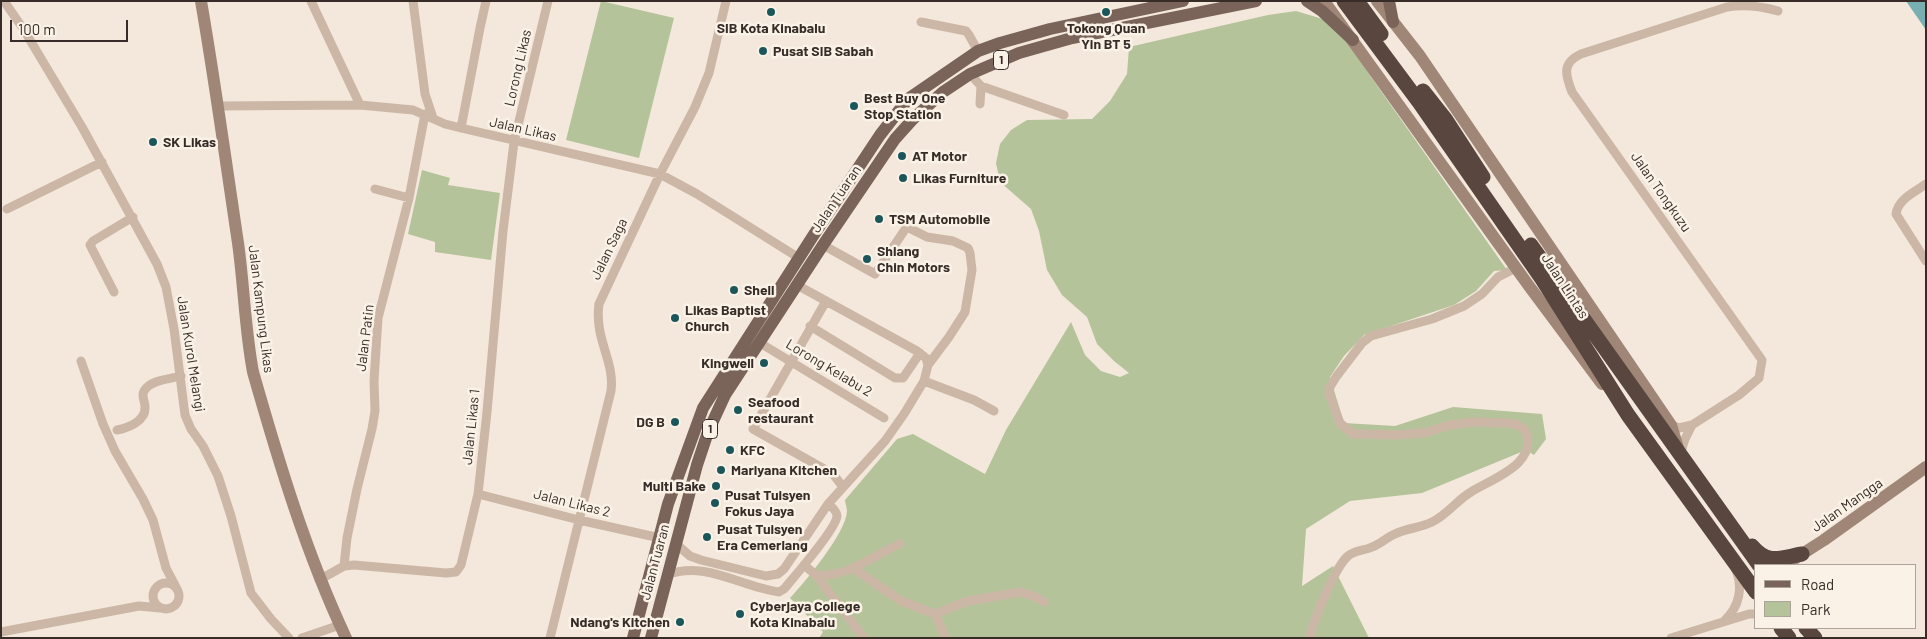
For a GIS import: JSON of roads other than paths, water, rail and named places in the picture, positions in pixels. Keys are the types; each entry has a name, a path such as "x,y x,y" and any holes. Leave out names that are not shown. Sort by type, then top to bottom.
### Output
{"highway":[{"name":"Jalan Lintas","path":"1344,1 1424,99 1446,120 1505,209 1759,564"},
{"name":"Jalan Lintas","path":"1357,1 1542,279 1628,415 1754,589"},
{"path":"1734,531 1742,534 1763,557 1800,560"}],"main road":[{"name":"Jalan Tuaran","path":"632,638 670,496 703,408 880,135 908,99 978,52 1019,36 1184,1"},
{"name":"Jalan Tuaran","path":"651,638 696,465 708,432 725,395 895,139 943,92 970,74 1019,53 1072,38 1256,1"},
{"path":"1307,1 1322,11 1353,40"},
{"path":"1389,1 1394,24"},
{"path":"1119,15 1123,28"},
{"path":"799,258 809,257 872,164 885,154"}],"street":[{"name":"Jalan Kurol Melangi","path":"4,1 24,30 102,162 157,264 166,287 181,376 185,415 218,476 251,592 271,619 289,638"},
{"name":"Jalan Kampung Likas","path":"201,1 219,106 238,244 248,350 253,372 320,580 346,638"},
{"path":"311,1 360,105"},
{"path":"413,1 429,116"},
{"path":"461,128 486,1"},
{"name":"Lorong Likas","path":"514,142 548,1"},
{"name":"Jalan Saga","path":"550,638 609,400 612,379 599,333 597,315 599,304 660,174 680,139 703,89 709,73 726,1"},
{"path":"1324,1 1584,362 1628,415"},
{"path":"1377,1 1420,56 1671,425 1680,455"},
{"name":"Jalan Tongkuzu","path":"1692,425 1750,387 1759,378 1762,360 1572,92 1566,75 1568,63 1572,58 1581,54 1727,7 1741,5 1778,11"},
{"path":"1362,53 1360,37 1366,26 1377,21 1394,24"},
{"path":"921,22 966,31 970,34 978,52"},
{"path":"970,74 981,86 1064,115"},
{"path":"980,104 981,86"},
{"name":"Jalan Likas","path":"219,106 360,105 413,110 445,124 514,142 660,174 697,194 799,258"},
{"name":"Jalan Patin","path":"344,566 356,489 371,435 375,411 374,381 378,318 429,116"},
{"name":"Jalan Likas 1","path":"320,580 344,566 365,565 430,572 456,572 461,565 478,494 488,412 503,231 514,142"},
{"path":"7,210 102,162"},
{"path":"1926,184 1897,206 1896,214 1926,260"},
{"path":"375,189 409,198"},
{"path":"114,292 90,245 93,241 133,217"},
{"path":"675,544 690,556 701,560 771,576 778,574 784,569 828,504 893,431 924,381 928,365 965,312 972,270 968,248 953,241 927,237 906,228 876,274 823,245"},
{"path":"1310,638 1311,631 1333,580 1349,554 1357,550 1372,548 1394,534 1431,523 1443,516 1471,492 1509,471 1522,458 1528,443 1525,430 1518,425 1509,423 1473,422 1450,425 1423,434 1353,434 1340,423 1331,402 1330,387 1336,376 1362,343 1371,336 1432,319 1464,306 1482,294 1498,277 1516,268"},
{"path":"797,285 920,353 926,358 928,365"},
{"path":"826,300 753,429 833,474 843,488"},
{"path":"810,326 896,378 903,378 920,353"},
{"name":"Lorong Kelabu 2","path":"760,342 884,418"},
{"path":"1,632 139,606 168,609 176,605 180,597 178,589 166,568 153,520 115,451 103,424 81,361"},
{"path":"116,430 126,428 142,418 145,412 143,397 145,390 153,383 181,376"},
{"path":"924,381 974,400 994,411"},
{"path":"1671,425 1679,428 1692,425"},
{"path":"1680,455 1692,425"},
{"name":"Jalan Mangga","path":"1788,564 1800,560 1926,467"},
{"name":"Jalan Likas 2","path":"478,494 579,520 660,538"},
{"path":"667,575 680,570 700,570 779,592 784,589 822,543 837,518 835,510 828,504"},
{"path":"816,575 832,575 853,568 899,544"},
{"path":"1723,622 1734,610 1739,594 1737,573 1729,556"},
{"path":"804,565 816,575 864,638"},
{"path":"139,606 156,589 164,576 166,568"},
{"path":"853,568 901,601 935,614 968,601 1021,592 1044,602"},
{"path":"160,608 154,601 156,589 166,583 178,589"},
{"path":"935,614 946,638"},
{"path":"1671,638 1754,614"},
{"path":"302,638 340,625"}],"water":[{"path":"1906,1 1926,1 1926,30"}],"place":[{"name":"SIB Kota Kinabalu","path":"771,12"},
{"name":"Tokong Quan Yin BT 5","path":"1106,12"},
{"name":"Pusat SIB Sabah","path":"763,51"},
{"name":"Best Buy One Stop Station","path":"854,106"},
{"name":"SK Likas","path":"153,142"},
{"name":"AT Motor","path":"902,156"},
{"name":"Likas Furniture","path":"903,178"},
{"name":"TSM Automobile","path":"879,219"},
{"name":"Shiang Chin Motors","path":"867,259"},
{"name":"Shell","path":"734,290"},
{"name":"Likas Baptist Church","path":"675,318"},
{"name":"Kingwell","path":"764,363"},
{"name":"Seafood restaurant","path":"738,410"},
{"name":"DG B","path":"675,422"},
{"name":"KFC","path":"730,450"},
{"name":"Mariyana Kitchen","path":"721,470"},
{"name":"Multi Bake","path":"716,486"},
{"name":"Pusat Tuisyen Fokus Jaya","path":"715,503"},
{"name":"Pusat Tuisyen Era Cemerlang","path":"707,537"},
{"name":"Cyberjaya College Kota Kinabalu","path":"740,614"},
{"name":"Ndang's Kitchen","path":"680,622"}]}
